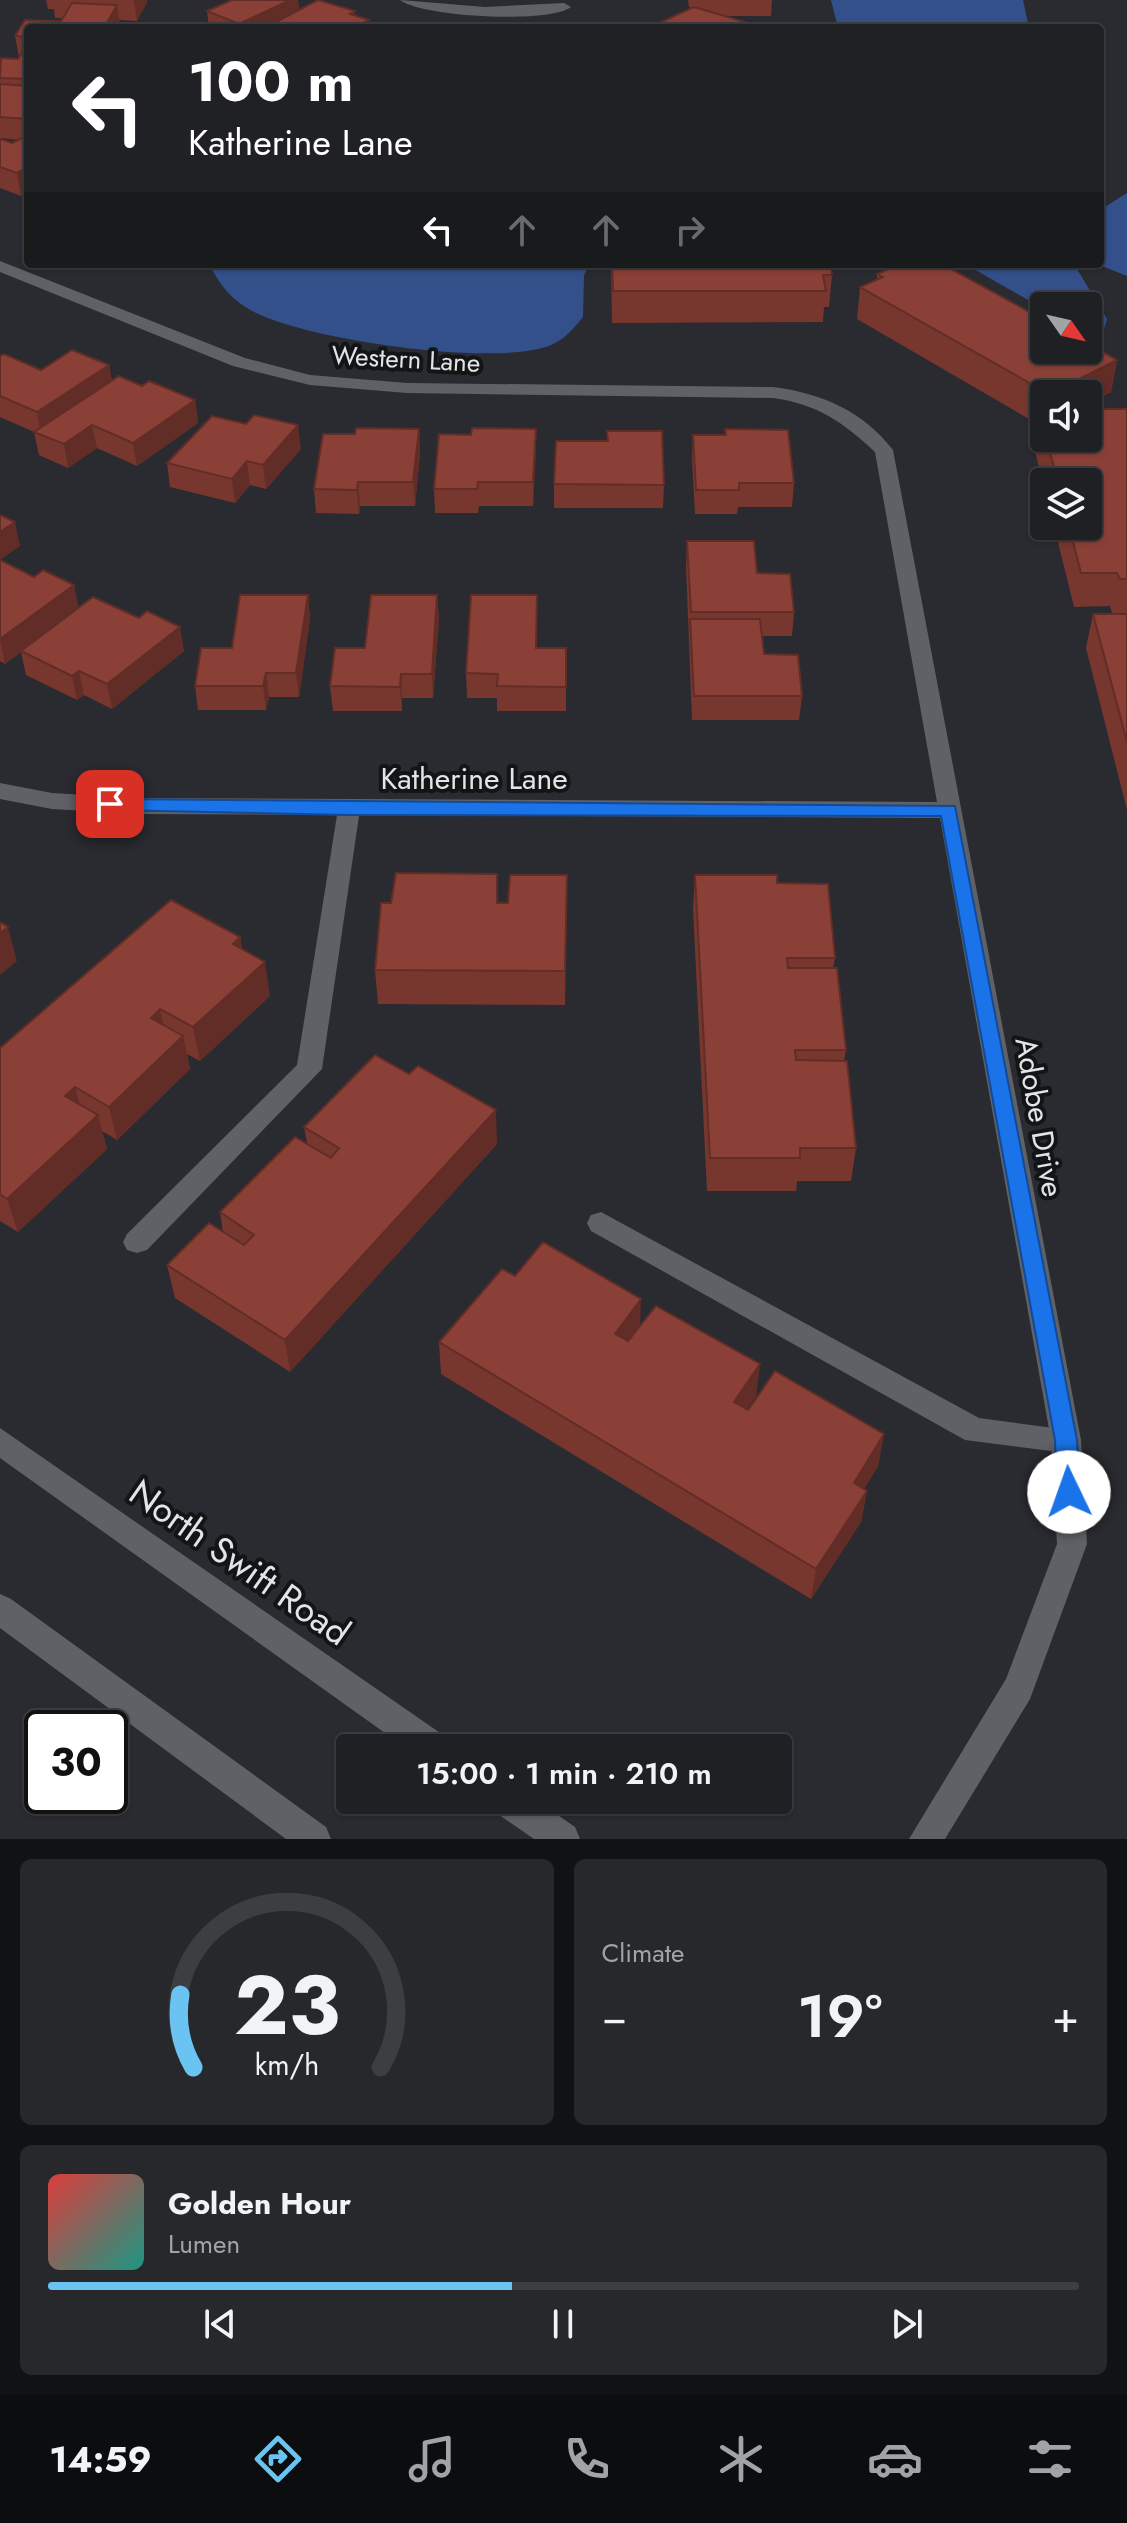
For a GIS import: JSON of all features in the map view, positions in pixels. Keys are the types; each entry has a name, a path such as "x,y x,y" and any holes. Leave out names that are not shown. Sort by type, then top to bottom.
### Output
{"street":[{"path":"407,0 465,12 509,15 564,7"},
{"name":"Western Lane","path":"0,266 239,362 310,380 407,388 749,390 795,394 829,404"},
{"name":"Adobe Drive","path":"829,404 846,413 884,450 1066,1440 1072,1544 1019,1688 926,1839"},
{"name":"Katherine Lane","path":"0,791 52,801 139,806 949,810"},
{"path":"137,1242 309,1069 349,809"},
{"path":"601,1223 975,1431 1066,1440"},
{"name":"North Swift Road","path":"0,1441 414,1734"},
{"path":"0,1609 314,1839"},
{"path":"527,1814 563,1839"}],"water":[{"path":"831,0 1023,0 1028,24 837,24"},
{"path":"1127,193 1127,276 1104,267 1104,207"},
{"path":"211,268 588,268 584,275 583,317 565,336 551,345 525,351 488,353 398,347 308,330 247,308 222,285"},
{"path":"972,268 1076,268 1091,292 1030,292 1030,301"},
{"path":"1102,311 1107,319 1102,335"}],"building":[{"path":"232,0 290,0 239,24 207,11"},
{"path":"318,0 355,11 350,14 369,20 362,24 272,24"},
{"path":"72,3 117,5 106,24 24,24 24,37 15,36 25,20 61,21"},
{"path":"694,7 752,24 657,24"},
{"path":"24,49 24,79 0,78 1,58 18,59"},
{"path":"0,84 24,86 24,119 0,117"},
{"path":"24,137 24,169 17,173 0,167 0,139 12,143"},
{"path":"612,268 831,268 832,275 823,275 826,291 613,291"},
{"path":"891,268 949,268 1030,312 1030,364 1102,364 1102,352 1117,360 1077,380 1030,380 1030,383 860,287 883,277 877,274"},
{"path":"72,350 109,365 37,412 0,396 0,356 4,354 41,370"},
{"path":"119,376 142,386 149,381 195,400 133,443 92,425 64,444 34,432"},
{"path":"1102,409 1127,409 1127,579 1120,579 1117,573 1081,573 1073,540 1102,540 1102,468 1054,468 1050,452 1102,452"},
{"path":"254,415 298,425 263,465 247,461 232,479 167,463 212,416 246,424"},
{"path":"356,428 419,429 413,482 358,482 357,490 314,489 323,434 355,434"},
{"path":"472,428 536,429 533,482 478,482 477,489 434,489 439,434 471,435"},
{"path":"725,429 788,430 794,483 739,483 739,490 696,490 693,435 726,435"},
{"path":"607,431 662,431 664,485 554,484 556,441 608,441"},
{"path":"0,515 15,522 0,532"},
{"path":"687,541 754,541 757,573 790,574 794,612 691,612"},
{"path":"0,560 34,577 43,570 74,585 0,639"},
{"path":"240,595 308,595 296,673 266,673 263,686 195,686 201,648 232,648"},
{"path":"371,595 437,595 432,674 401,674 400,687 330,686 335,648 365,648"},
{"path":"471,595 537,595 536,648 566,648 566,687 497,686 498,674 466,673"},
{"path":"93,597 139,618 147,611 180,627 107,684 79,671 72,676 21,651"},
{"path":"1093,614 1127,614 1127,742"},
{"path":"690,619 760,619 764,654 798,655 802,696 694,696"},
{"path":"396,873 497,874 497,903 508,903 510,875 567,875 565,971 375,970 381,903 391,903"},
{"path":"695,875 777,875 777,883 828,884 835,958 787,958 788,968 837,968 846,1050 795,1050 796,1060 847,1061 856,1148 800,1148 800,1158 710,1158"},
{"path":"171,900 240,937 233,944 265,962 193,1027 160,1009 151,1018 183,1036 109,1107 75,1087 65,1096 98,1115 7,1199 0,1194 0,1048"},
{"path":"0,922 8,927 0,933"},
{"path":"375,1055 409,1074 418,1066 496,1110 285,1340 167,1265 209,1223 244,1245 254,1235 220,1212 295,1137 331,1158 339,1148 304,1127"},
{"path":"543,1242 641,1299 615,1334 628,1341 656,1306 760,1364 734,1402 748,1410 775,1371 884,1434 854,1483 867,1491 816,1569 439,1342 502,1269 515,1276"}],"route":[{"path":"110,804 349,809 949,810 1066,1440 1069,1492"}]}
